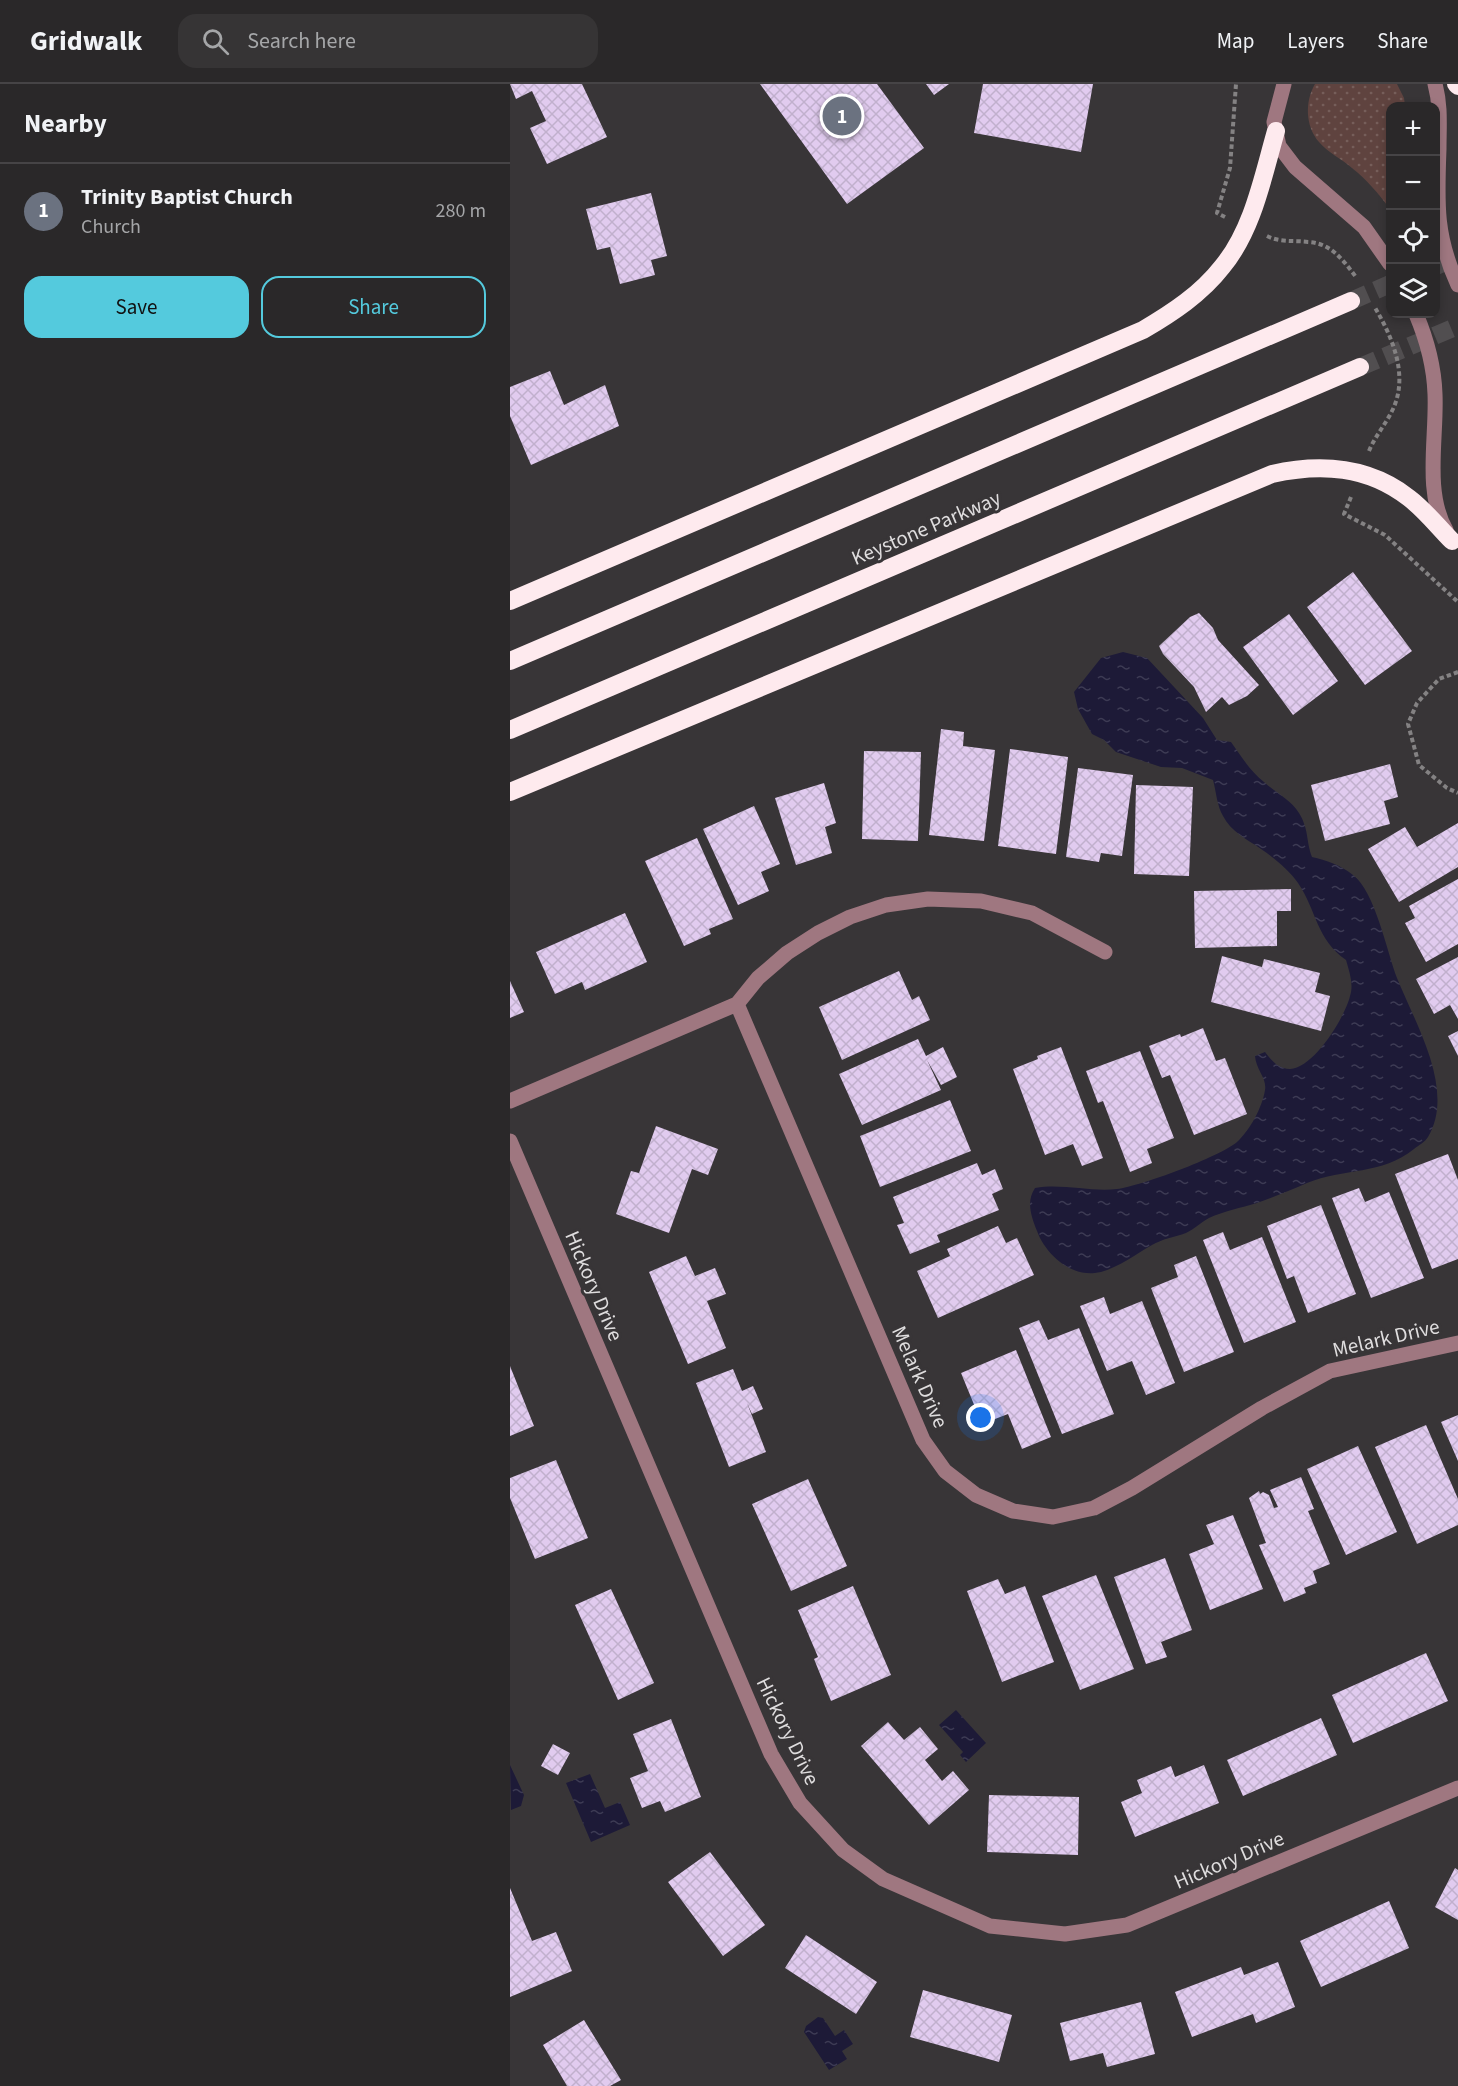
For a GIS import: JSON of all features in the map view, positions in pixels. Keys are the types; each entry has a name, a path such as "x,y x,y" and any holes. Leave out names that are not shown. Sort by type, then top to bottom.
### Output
{"highway":[{"path":"510,601 1143,330 1160,320 1202,289 1224,266 1252,211 1275,126"},
{"name":"Keystone Parkway","path":"510,661 1352,301"},
{"name":"Keystone Parkway","path":"510,730 1360,366"},
{"path":"510,792 1272,474 1296,468 1323,467 1360,473 1410,498 1455,544"}],"street":[{"path":"1277,84 1275,126 1280,146 1287,158 1364,227 1386,258"},
{"path":"1275,126 1284,84"},
{"path":"1435,84 1441,113 1437,189 1440,234 1445,254 1458,285"},
{"path":"1418,318 1430,349 1434,376 1436,509 1455,544"},
{"path":"510,1101 737,1004 758,978 787,953 818,933 850,917 886,905 928,899 981,901 1032,913 1106,952"},
{"name":"Melark Drive","path":"737,1004 923,1440 945,1471 976,1495 1013,1511 1053,1517 1094,1508 1132,1488 1262,1408 1330,1371 1458,1343"},
{"name":"Hickory Drive","path":"510,1141 771,1754 807,1811 843,1850 883,1879 990,1926 1065,1934 1127,1925 1458,1788"}],"path":[{"path":"1217,213 1232,159 1236,84"},
{"path":"1344,514 1385,535 1458,602"},
{"path":"1458,672 1439,680 1417,703 1408,724 1419,765 1447,789 1458,793"}],"shaded area":[{"path":"1315,84 1397,84 1404,102 1386,102 1386,204 1363,177 1326,149 1314,136 1308,113"}],"water":[{"path":"1123,652 1147,658 1203,718 1217,740 1231,742 1254,773 1295,808 1304,824 1312,857 1328,861 1348,871 1361,883 1380,923 1397,978 1430,1057 1437,1099 1435,1119 1428,1137 1402,1157 1376,1167 1321,1178 1257,1203 1221,1213 1186,1233 1156,1243 1110,1269 1085,1273 1067,1267 1059,1261 1041,1239 1030,1209 1035,1188 1055,1186 1107,1190 1128,1187 1179,1170 1228,1148 1237,1142 1251,1125 1263,1097 1265,1086 1255,1056 1265,1052 1278,1066 1286,1069 1299,1066 1309,1060 1327,1040 1342,1016 1351,987 1346,960 1336,952 1323,934 1298,883 1276,860 1240,835 1226,822 1219,808 1213,780 1182,768 1161,767 1116,752 1104,740 1092,734 1078,709 1074,692 1101,658"},
{"path":"956,1710 986,1743 966,1762 960,1755 963,1752 939,1725"},
{"path":"510,1765 524,1795 521,1806 511,1810"},
{"path":"590,1774 605,1808 620,1802 630,1825 591,1842 566,1783"},
{"path":"818,2017 823,2018 835,2036 844,2030 853,2044 842,2051 847,2059 829,2070 804,2032 806,2026"}],"building":[{"path":"510,84 582,84 607,137 547,164 530,128 546,121 532,91 516,99"},
{"path":"760,84 877,84 924,148 847,204"},
{"path":"926,84 949,84 934,95"},
{"path":"983,84 1093,84 1081,152 974,133"},
{"path":"651,193 667,256 651,260 655,275 620,284 610,247 597,250 586,209"},
{"path":"550,371 564,405 605,385 619,426 531,465 510,416 510,387"},
{"path":"1353,572 1412,651 1365,685 1307,607"},
{"path":"1199,613 1213,628 1218,640 1259,685 1247,696 1229,705 1222,697 1206,712 1194,687 1163,654 1159,646 1190,617"},
{"path":"1289,614 1338,681 1293,715 1243,647"},
{"path":"941,729 964,732 963,746 995,750 984,841 929,835"},
{"path":"1010,749 1068,757 1056,854 998,846"},
{"path":"864,751 921,752 918,841 862,839"},
{"path":"1390,764 1398,797 1384,801 1390,824 1325,841 1311,785"},
{"path":"1078,768 1133,775 1122,856 1101,853 1099,862 1066,857"},
{"path":"824,783 836,823 825,827 832,853 796,865 775,798"},
{"path":"1136,785 1193,787 1189,876 1134,874"},
{"path":"754,806 780,864 761,872 769,891 738,905 703,829"},
{"path":"1458,823 1458,867 1399,902 1368,849 1405,827 1417,847"},
{"path":"697,838 733,919 709,929 711,934 684,946 645,861"},
{"path":"1458,879 1458,944 1426,962 1405,923 1415,918 1409,906"},
{"path":"1291,889 1291,911 1277,911 1277,946 1195,948 1194,891"},
{"path":"625,913 647,962 585,990 582,982 555,994 536,952"},
{"path":"1222,956 1262,967 1264,959 1320,973 1315,992 1330,996 1321,1031 1211,1002"},
{"path":"1458,957 1458,1019 1450,1005 1434,1014 1416,979"},
{"path":"899,971 912,1000 919,996 930,1020 842,1060 819,1007"},
{"path":"510,981 524,1012 510,1018"},
{"path":"1203,1028 1216,1061 1225,1058 1247,1114 1194,1135 1170,1075 1162,1078 1149,1046"},
{"path":"1458,1031 1458,1056 1448,1036"},
{"path":"918,1039 926,1056 943,1047 957,1077 941,1085 927,1060 941,1090 862,1125 839,1074"},
{"path":"1061,1047 1103,1158 1082,1166 1073,1144 1045,1155 1013,1069 1038,1059 1037,1056"},
{"path":"1140,1051 1174,1138 1147,1149 1152,1163 1130,1172 1103,1101 1098,1103 1086,1071"},
{"path":"950,1100 971,1151 880,1187 860,1136"},
{"path":"656,1126 718,1149 708,1175 692,1169 669,1233 616,1214 631,1171 639,1173"},
{"path":"1448,1154 1458,1180 1458,1259 1432,1269 1395,1174"},
{"path":"977,1163 982,1175 995,1169 1003,1189 992,1194 999,1210 937,1235 940,1242 910,1254 897,1225 904,1223 893,1197"},
{"path":"1359,1188 1365,1202 1389,1192 1424,1278 1371,1298 1332,1198"},
{"path":"1321,1205 1356,1294 1308,1313 1294,1276 1287,1279 1267,1226"},
{"path":"998,1226 1006,1243 1017,1238 1034,1275 938,1318 917,1271 950,1256 947,1249"},
{"path":"1223,1232 1230,1250 1262,1237 1296,1322 1244,1343 1203,1240"},
{"path":"686,1256 695,1276 715,1268 726,1294 707,1301 726,1348 688,1364 649,1272"},
{"path":"1196,1256 1234,1352 1184,1372 1151,1288 1178,1277 1174,1265"},
{"path":"1104,1297 1110,1314 1142,1301 1175,1383 1146,1395 1132,1361 1107,1371 1080,1306"},
{"path":"1039,1320 1048,1340 1079,1328 1114,1414 1062,1434 1019,1328"},
{"path":"1016,1350 1051,1437 1022,1449 1008,1414 982,1424 961,1373"},
{"path":"510,1366 534,1426 510,1436"},
{"path":"733,1369 742,1391 753,1386 763,1409 752,1414 747,1403 766,1452 729,1467 696,1383"},
{"path":"1458,1415 1458,1461 1441,1422"},
{"path":"1426,1425 1458,1499 1458,1525 1417,1544 1375,1447"},
{"path":"1358,1446 1397,1532 1346,1555 1307,1469"},
{"path":"556,1460 588,1538 535,1559 510,1498 510,1478"},
{"path":"1301,1477 1314,1509 1308,1511 1330,1564 1313,1571 1317,1583 1304,1588 1306,1593 1284,1602 1259,1545 1266,1543 1249,1498 1259,1491 1260,1494 1263,1492 1269,1495 1274,1508 1278,1507 1270,1490"},
{"path":"808,1479 847,1566 791,1591 752,1504"},
{"path":"1233,1515 1263,1589 1210,1610 1189,1554 1214,1544 1206,1525"},
{"path":"1165,1558 1192,1630 1161,1642 1167,1657 1146,1664 1114,1577"},
{"path":"1096,1575 1134,1669 1080,1690 1042,1596"},
{"path":"998,1579 1005,1594 1025,1586 1054,1662 1002,1682 967,1591"},
{"path":"853,1586 891,1675 831,1701 814,1659 818,1657 798,1610"},
{"path":"611,1589 654,1683 618,1700 575,1605"},
{"path":"1426,1653 1448,1701 1353,1743 1332,1695"},
{"path":"1321,1718 1337,1755 1243,1796 1227,1760"},
{"path":"671,1719 701,1797 665,1812 660,1801 642,1808 630,1778 648,1771 633,1734"},
{"path":"888,1722 904,1740 920,1727 938,1749 925,1760 942,1781 953,1771 969,1790 929,1825 861,1746"},
{"path":"553,1744 570,1753 558,1775 541,1766"},
{"path":"1204,1765 1219,1803 1135,1837 1121,1802 1142,1793 1137,1780 1171,1766 1175,1777"},
{"path":"989,1795 1079,1797 1078,1855 987,1852"},
{"path":"710,1852 765,1925 723,1956 668,1882"},
{"path":"1455,1868 1458,1870 1458,1920 1435,1907"},
{"path":"510,1888 532,1941 556,1932 572,1971 510,1997"},
{"path":"1389,1901 1409,1948 1321,1987 1300,1941"},
{"path":"806,1935 877,1982 856,2014 785,1968"},
{"path":"1278,1962 1295,2007 1256,2023 1253,2014 1192,2037 1175,1992 1241,1967 1244,1975"},
{"path":"923,1990 1012,2015 999,2062 910,2037"},
{"path":"1141,2002 1155,2054 1107,2067 1103,2053 1070,2061 1060,2023"},
{"path":"584,2020 621,2080 610,2086 567,2086 543,2045"}],"tunnel":[{"path":"1440,264 1458,256"},
{"path":"1351,301 1386,286"},
{"path":"1360,367 1458,326"}],"place":[{"name":"Trinity Baptist Church","path":"842,116"}]}
